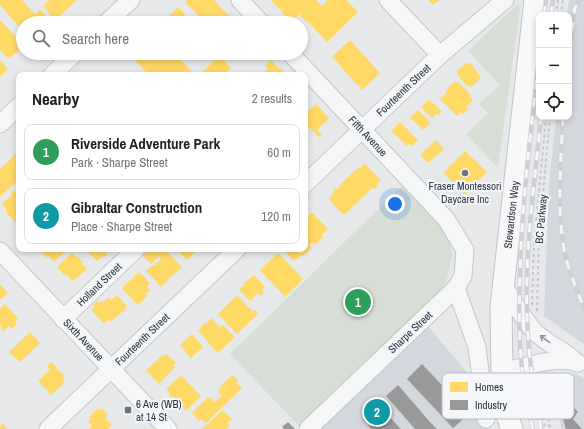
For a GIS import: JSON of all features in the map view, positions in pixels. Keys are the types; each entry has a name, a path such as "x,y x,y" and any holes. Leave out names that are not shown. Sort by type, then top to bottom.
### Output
{"main road":[{"name":"Stewardson Way","path":"502,372 500,307 502,284 535,0"},
{"name":"Stewardson Way","path":"508,419 512,429"}],"street":[{"path":"114,16 131,0"},
{"path":"240,0 255,16"},
{"path":"388,0 440,55"},
{"name":"Fourteenth Street","path":"308,181 440,55 505,0"},
{"path":"55,72 68,60"},
{"name":"Fifth Avenue","path":"294,60 302,72"},
{"name":"Fifth Avenue","path":"310,85 362,130 446,219"},
{"path":"0,124 16,109"},
{"name":"Sharpe Street","path":"308,429 456,288 463,276 464,250 446,219"},
{"name":"Sixth Avenue","path":"0,251 168,429"},
{"name":"Holland Street","path":"63,319 133,252"},
{"name":"Fourteenth Street","path":"48,429 234,252"},
{"path":"502,284 532,328 546,341 580,364"},
{"path":"456,288 477,348 480,373"},
{"path":"502,372 540,363 557,361 580,364"}],"path":[{"path":"556,12 558,0"},
{"path":"562,12 563,0"},
{"name":"BC Parkway","path":"532,312 534,244 546,120"},
{"name":"BC Parkway","path":"537,316 539,237 550,120"},
{"path":"543,419 545,429"},
{"path":"548,419 550,429"}],"shaded area":[{"path":"569,0 584,0 584,344 544,316 549,186 556,120 572,120 572,12 567,12"},
{"path":"517,5 520,7 498,168 466,134 488,113 479,104 500,85 468,51"},
{"path":"409,179 447,219 452,255 445,287 420,317 302,429 230,354"},
{"path":"420,317 468,373 442,373 442,419 484,419 487,429 304,429"},
{"path":"574,374 577,374 584,379 584,429 561,429 560,419 574,419"}],"building: Homes":[{"path":"0,0 22,0 35,14 40,9 46,16 16,16 16,23 0,5"},
{"path":"49,0 77,0 59,16 52,16 43,6"},
{"path":"187,0 214,0 229,16 198,16 185,2"},
{"path":"271,0 316,0 322,6 328,0 346,0 358,12 327,42 308,22 308,16 301,16 299,14 297,16 286,16"},
{"path":"428,0 439,0 433,5"},
{"path":"178,7 186,16 169,16"},
{"path":"0,20 16,37 16,54 8,58 0,50"},
{"path":"350,40 380,73 362,90 332,57"},
{"path":"0,60 8,69 0,77"},
{"path":"135,60 181,60 192,72 146,72"},
{"path":"215,60 224,60 231,68 227,72 202,72"},
{"path":"271,60 284,72 264,72 268,69 265,66"},
{"path":"466,63 471,63 481,78 471,87 469,85 467,86 457,74 457,71"},
{"path":"455,81 457,83 458,82 471,95 469,96 473,100 466,107 468,109 463,114 461,112 457,116 440,99"},
{"path":"429,99 442,112 438,115 437,113 432,118 421,107"},
{"path":"316,104 329,118 317,130 322,134 319,137 308,126 308,111"},
{"path":"418,110 430,123 423,130 410,118"},
{"path":"400,122 418,140 412,146 409,144 407,146 391,131"},
{"path":"436,140 444,149 428,163 420,155"},
{"name":"Fraser Montessori Daycare Inc","path":"465,151 487,172 465,194 443,173"},
{"path":"16,154 16,182 0,197 0,169"},
{"path":"364,163 381,180 376,184 378,186 375,189 373,187 344,215 329,199 334,192 333,191 336,188 337,190 340,187 339,186 359,167 360,169"},
{"path":"14,190 16,192 16,223 6,212 6,209 2,204 12,195 11,194"},
{"path":"312,212 328,229 315,245 312,242 309,245 312,248 308,252 308,216"},
{"path":"42,252 65,252 54,262 49,256 47,258"},
{"path":"88,252 106,252 108,254 104,257 103,256 97,261"},
{"path":"147,252 168,252 182,267 161,287 146,271 161,259 159,256 151,264 143,256"},
{"path":"179,252 195,252 187,260"},
{"path":"286,252 308,252 303,256 301,255 294,261"},
{"path":"72,253 83,262 81,263 87,269 73,281 66,274 64,275 57,267"},
{"path":"278,253 303,279 285,297 260,270"},
{"path":"139,272 150,283 147,286 150,290 145,294 147,296 138,305 122,288"},
{"path":"254,275 265,287 261,290 264,293 261,296 258,293 250,301 239,290 244,285 243,284"},
{"path":"0,284 8,293 0,300"},
{"path":"117,295 127,306 125,308 126,309 110,322 108,320 104,324 91,310 95,307 93,305 97,301 99,303 101,301 102,303 109,297 111,300"},
{"path":"237,295 253,312 255,310 258,314 237,334 218,314"},
{"path":"5,304 18,318 15,322 17,324 12,329 9,326 3,332 0,325 0,309"},
{"path":"211,318 220,327 223,325 235,337 218,353 198,331"},
{"path":"30,332 40,343 20,362 9,352"},
{"path":"192,334 203,347 191,358 180,345"},
{"path":"167,354 176,363 173,366 175,367 159,384 146,370 163,355 164,356"},
{"path":"51,362 65,377 62,379 65,382 51,395 38,381 50,369 47,366"},
{"path":"181,375 201,396 186,411 182,406 180,407 178,404 179,403 173,397 172,398 169,395 170,394 166,389"},
{"path":"232,375 238,380 236,382 242,388 206,423 201,419 199,421 192,413 208,397 215,402 222,395 218,392 220,390 219,388"},
{"path":"98,408 100,410 102,408 108,415 105,418 112,425 108,429 89,429 92,426 88,422 91,419 89,417"},
{"path":"223,410 232,419 227,423 230,426 226,429 202,429"},
{"path":"3,423 7,428 0,429 0,425 1,426"}],"building: Industry":[{"path":"422,364 442,385 442,416 407,379"},
{"path":"398,385 437,429 415,429 386,396"},
{"path":"378,405 401,429 372,429 363,419"},
{"path":"574,408 578,412 574,418"},
{"path":"445,419 463,419 453,428"},
{"path":"563,419 573,419 582,429 566,429"},
{"path":"288,422 295,429 284,429 282,427"}],"railway":[{"path":"544,12 546,0"},
{"path":"551,12 553,0"},
{"path":"569,48 575,8 579,0"},
{"path":"522,373 520,352 519,293 521,246 536,84"},
{"path":"532,373 527,316 528,258 532,197 541,120"},
{"path":"563,120 560,186 562,238 569,268 584,309"},
{"path":"530,419 533,429"},
{"path":"539,419 541,429"}],"place":[{"name":"Fraser Montessori Daycare Inc","path":"465,173"},
{"name":"Riverside Adventure Park","path":"358,302"},
{"name":"6 Ave (WB) at 14 St","path":"128,410"},
{"name":"Gibraltar Construction","path":"377,412"}]}
